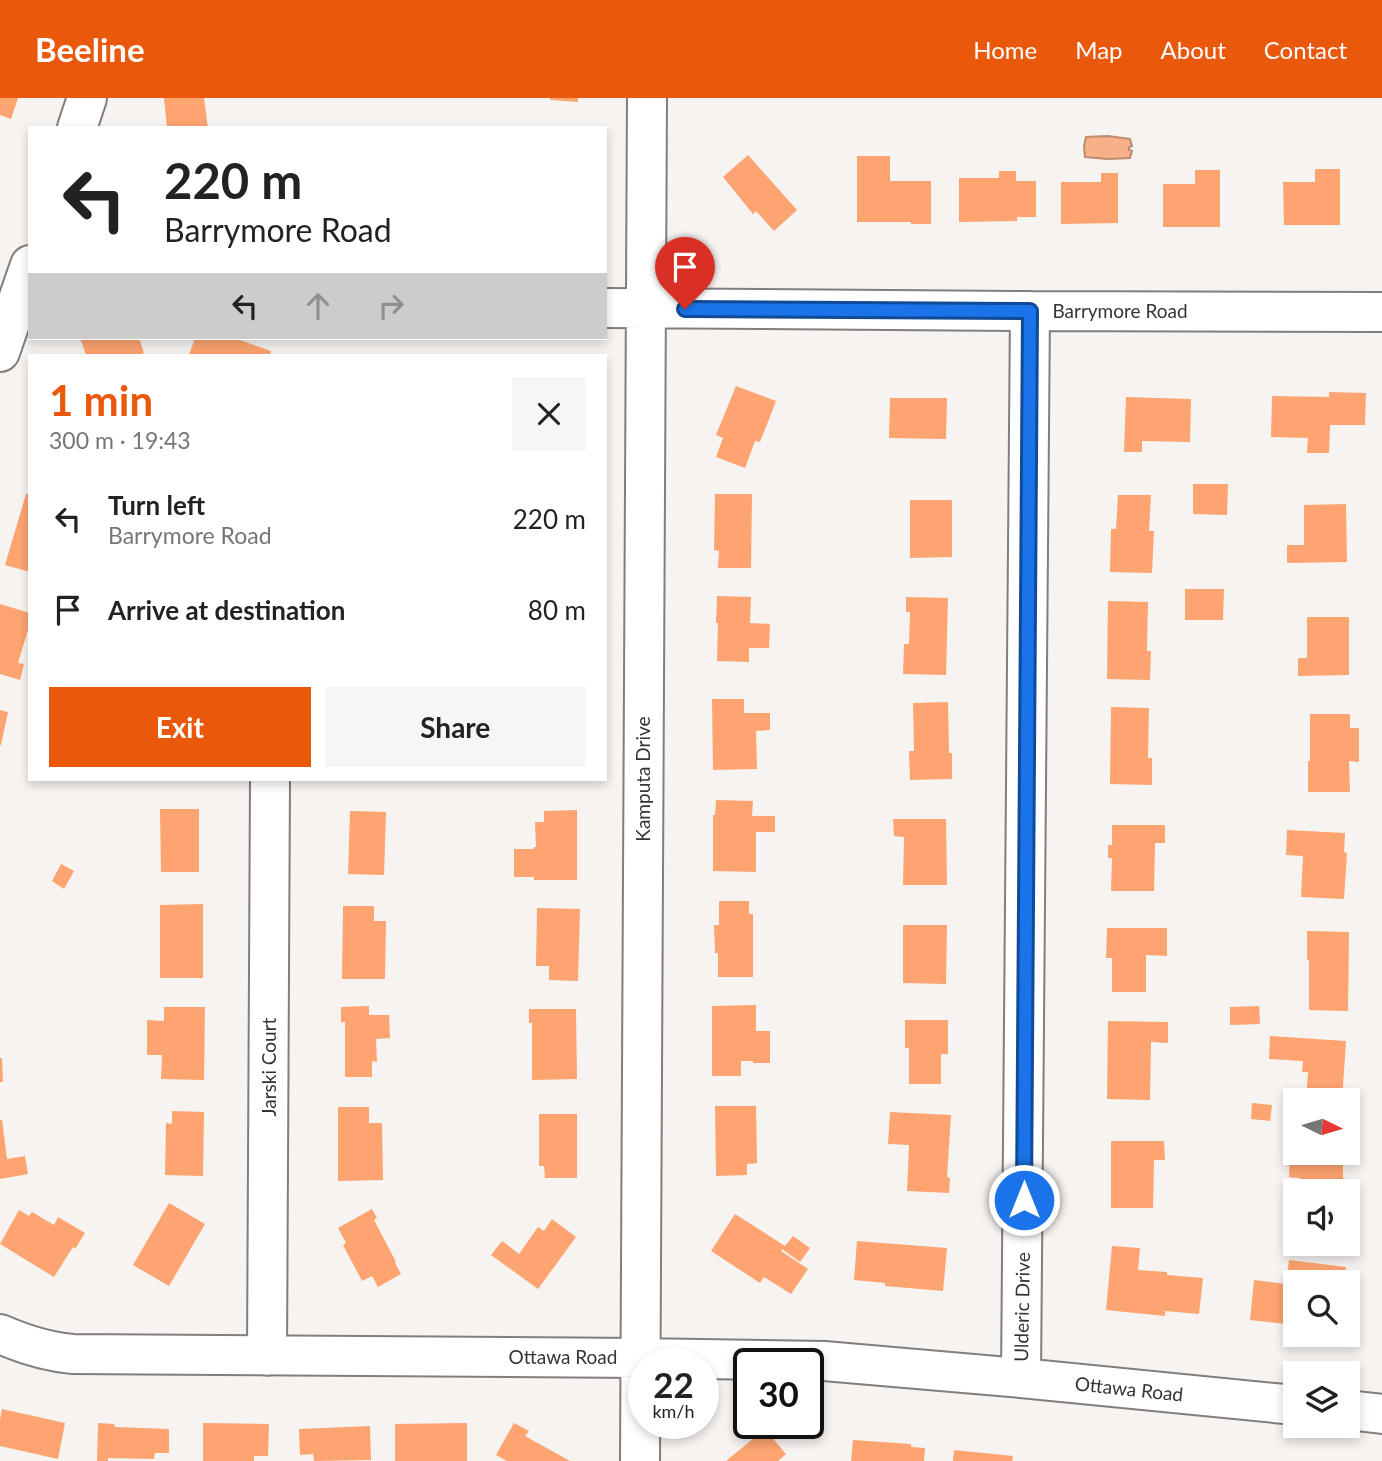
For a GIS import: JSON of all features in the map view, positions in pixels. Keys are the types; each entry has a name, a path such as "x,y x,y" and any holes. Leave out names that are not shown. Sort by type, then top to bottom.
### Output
{"street":[{"path":"78,126 87,98"},
{"name":"Kamputa Drive","path":"640,1348 647,98"},
{"path":"0,352 28,271"},
{"name":"Barrymore Road","path":"607,308 1382,312"},
{"name":"Ulderic Drive","path":"1021,1378 1030,311"},
{"name":"Jarski Court","path":"267,1356 270,781"},
{"name":"Ottawa Road","path":"0,1334 54,1352 73,1354 628,1358"},
{"name":"Ottawa Road","path":"719,1359 824,1361 1283,1404"},
{"path":"1360,1411 1382,1414"},
{"name":"Kamputa Drive","path":"640,1439 640,1461"}],"shaded area":[{"path":"1086,137 1130,139 1130,158 1085,157"}],"building":[{"path":"0,98 18,98 11,119 0,115"},
{"path":"164,98 204,98 208,126 167,126"},
{"path":"578,98 578,102 550,100"},
{"path":"748,155 797,210 774,231 756,211 753,214 723,177"},
{"path":"857,156 890,156 890,181 931,181 931,224 857,222"},
{"path":"1315,169 1340,169 1340,225 1284,225 1283,182 1315,182"},
{"path":"1195,170 1220,170 1220,227 1163,227 1163,184 1195,184"},
{"path":"999,171 1016,171 1016,181 1036,181 1036,217 1017,217 1017,221 959,222 959,178 999,178"},
{"path":"1101,173 1118,173 1118,223 1061,224 1061,182 1101,182"},
{"path":"81,340 140,340 144,353 140,354 86,354"},
{"path":"194,340 240,340 271,351 270,354 189,354"},
{"path":"736,386 776,401 760,442 755,441 745,468 716,457 723,438 716,435"},
{"path":"1329,392 1366,393 1365,425 1330,425 1329,453 1307,453 1308,438 1271,437 1272,396 1329,397"},
{"path":"1126,397 1191,399 1190,442 1142,441 1142,452 1124,452"},
{"path":"890,398 947,398 946,439 889,438"},
{"path":"1193,484 1228,484 1227,515 1193,514"},
{"path":"26,494 28,494 28,571 5,565"},
{"path":"715,494 752,494 751,568 718,568 719,551 714,550"},
{"path":"1118,495 1151,495 1149,531 1154,531 1152,573 1110,572 1111,529 1116,529"},
{"path":"910,500 952,500 952,557 910,558"},
{"path":"1346,504 1347,562 1287,563 1287,545 1304,545 1304,505"},
{"path":"1185,589 1224,589 1223,620 1185,620"},
{"path":"717,596 751,597 750,623 770,624 769,648 749,648 749,662 717,661"},
{"path":"906,597 948,598 946,675 903,674 904,644 909,644 910,612 906,612"},
{"path":"1108,601 1148,602 1147,651 1151,651 1150,680 1107,679"},
{"path":"0,604 28,612 28,630 18,663 24,664 20,680 0,674"},
{"path":"1307,617 1349,617 1349,675 1298,676 1298,658 1307,658"},
{"path":"712,699 744,699 744,713 770,713 770,730 756,731 757,769 713,770"},
{"path":"948,702 952,779 910,780 909,751 914,751 913,703"},
{"path":"1111,707 1149,708 1148,758 1152,758 1152,785 1110,784"},
{"path":"0,710 8,712 1,745 0,745"},
{"path":"1310,714 1350,714 1350,728 1359,728 1359,762 1349,761 1350,792 1308,792"},
{"path":"716,800 753,801 752,816 775,816 775,832 756,832 756,872 713,871 713,815"},
{"path":"160,809 199,809 199,872 161,872"},
{"path":"577,810 577,880 514,877 514,849 536,847 535,822 544,822 544,811"},
{"path":"350,811 386,812 384,875 348,874"},
{"path":"893,819 946,819 947,885 903,885 904,837 894,836"},
{"path":"1112,825 1165,825 1165,843 1155,843 1154,891 1111,891 1112,858 1108,858 1108,845 1112,845"},
{"path":"1287,830 1345,833 1344,852 1347,853 1344,899 1301,897 1303,856 1286,855"},
{"path":"61,864 74,871 64,889 52,881"},
{"path":"719,901 749,901 749,914 753,914 753,977 718,977 714,925 719,925"},
{"path":"203,904 203,978 160,978 160,905"},
{"path":"343,906 374,906 374,921 386,921 385,979 342,979"},
{"path":"537,908 580,909 578,981 549,980 549,966 536,966"},
{"path":"903,925 947,925 946,984 903,983"},
{"path":"1107,928 1167,928 1167,956 1146,955 1146,992 1112,992 1112,958 1106,958"},
{"path":"1307,931 1349,932 1348,1011 1309,1010"},
{"path":"756,1005 756,1031 770,1031 770,1063 741,1061 741,1076 712,1076 712,1006"},
{"path":"369,1006 369,1015 389,1015 390,1038 376,1039 377,1062 372,1061 372,1077 345,1077 345,1022 341,1022 341,1007"},
{"path":"1259,1006 1260,1024 1230,1025 1230,1007"},
{"path":"164,1007 205,1007 204,1080 161,1079 162,1055 147,1055 147,1020 164,1021"},
{"path":"529,1009 576,1009 577,1079 532,1080 532,1023 529,1023"},
{"path":"905,1020 948,1020 948,1054 941,1054 941,1084 909,1084 909,1048 905,1048"},
{"path":"1108,1021 1168,1022 1168,1043 1151,1042 1150,1100 1107,1099"},
{"path":"1270,1036 1346,1041 1343,1088 1307,1088 1308,1072 1302,1072 1303,1061 1269,1059"},
{"path":"2,1058 3,1082 0,1082"},
{"path":"1252,1103 1272,1105 1270,1121 1251,1119"},
{"path":"715,1106 756,1106 757,1163 747,1164 747,1175 716,1176"},
{"path":"338,1107 369,1107 369,1123 382,1123 383,1180 338,1181"},
{"path":"172,1111 204,1112 203,1176 165,1175 166,1123 172,1124"},
{"path":"890,1112 951,1115 947,1177 950,1178 949,1193 907,1191 909,1145 888,1144"},
{"path":"539,1114 577,1114 577,1178 545,1178 544,1166 539,1166"},
{"path":"0,1120 7,1159 25,1156 28,1174 0,1179"},
{"path":"1111,1141 1164,1141 1165,1160 1154,1160 1153,1208 1111,1208"},
{"path":"1290,1166 1343,1166 1343,1178 1346,1179 1300,1179 1289,1177"},
{"path":"169,1203 205,1224 169,1286 133,1265"},
{"path":"372,1209 377,1218 374,1220 401,1274 378,1287 372,1276 362,1281 343,1245 346,1243 338,1228"},
{"path":"19,1210 29,1216 32,1212 54,1225 58,1217 85,1233 54,1277 0,1244"},
{"path":"735,1214 785,1246 793,1236 810,1248 800,1262 782,1249 781,1251 808,1269 791,1294 764,1277 760,1283 711,1251"},
{"path":"552,1219 576,1237 538,1289 491,1255 502,1241 519,1254 538,1227 544,1231"},
{"path":"857,1241 947,1248 943,1291 885,1286 885,1283 854,1280"},
{"path":"1112,1246 1140,1248 1138,1270 1203,1278 1199,1314 1165,1311 1165,1316 1106,1310"},
{"path":"1289,1260 1346,1267 1346,1270 1288,1270"},
{"path":"1254,1280 1283,1284 1283,1324 1250,1320"},
{"path":"2,1409 65,1423 58,1459 0,1446"},
{"path":"98,1423 114,1424 115,1427 169,1429 169,1453 155,1453 154,1459 108,1458 108,1461 97,1461"},
{"path":"203,1423 269,1424 268,1456 254,1456 254,1461 203,1461"},
{"path":"467,1423 467,1461 395,1461 395,1424"},
{"path":"514,1423 529,1431 525,1436 570,1461 507,1461 496,1455"},
{"path":"370,1426 371,1460 314,1461 313,1454 300,1455 299,1429"},
{"path":"753,1439 773,1439 786,1454 778,1461 726,1461"},
{"path":"853,1440 911,1444 911,1447 925,1448 924,1461 851,1461"},
{"path":"954,1450 1013,1456 1012,1461 953,1461"}],"route":[{"path":"685,309 1030,311 1024,1200"}]}
